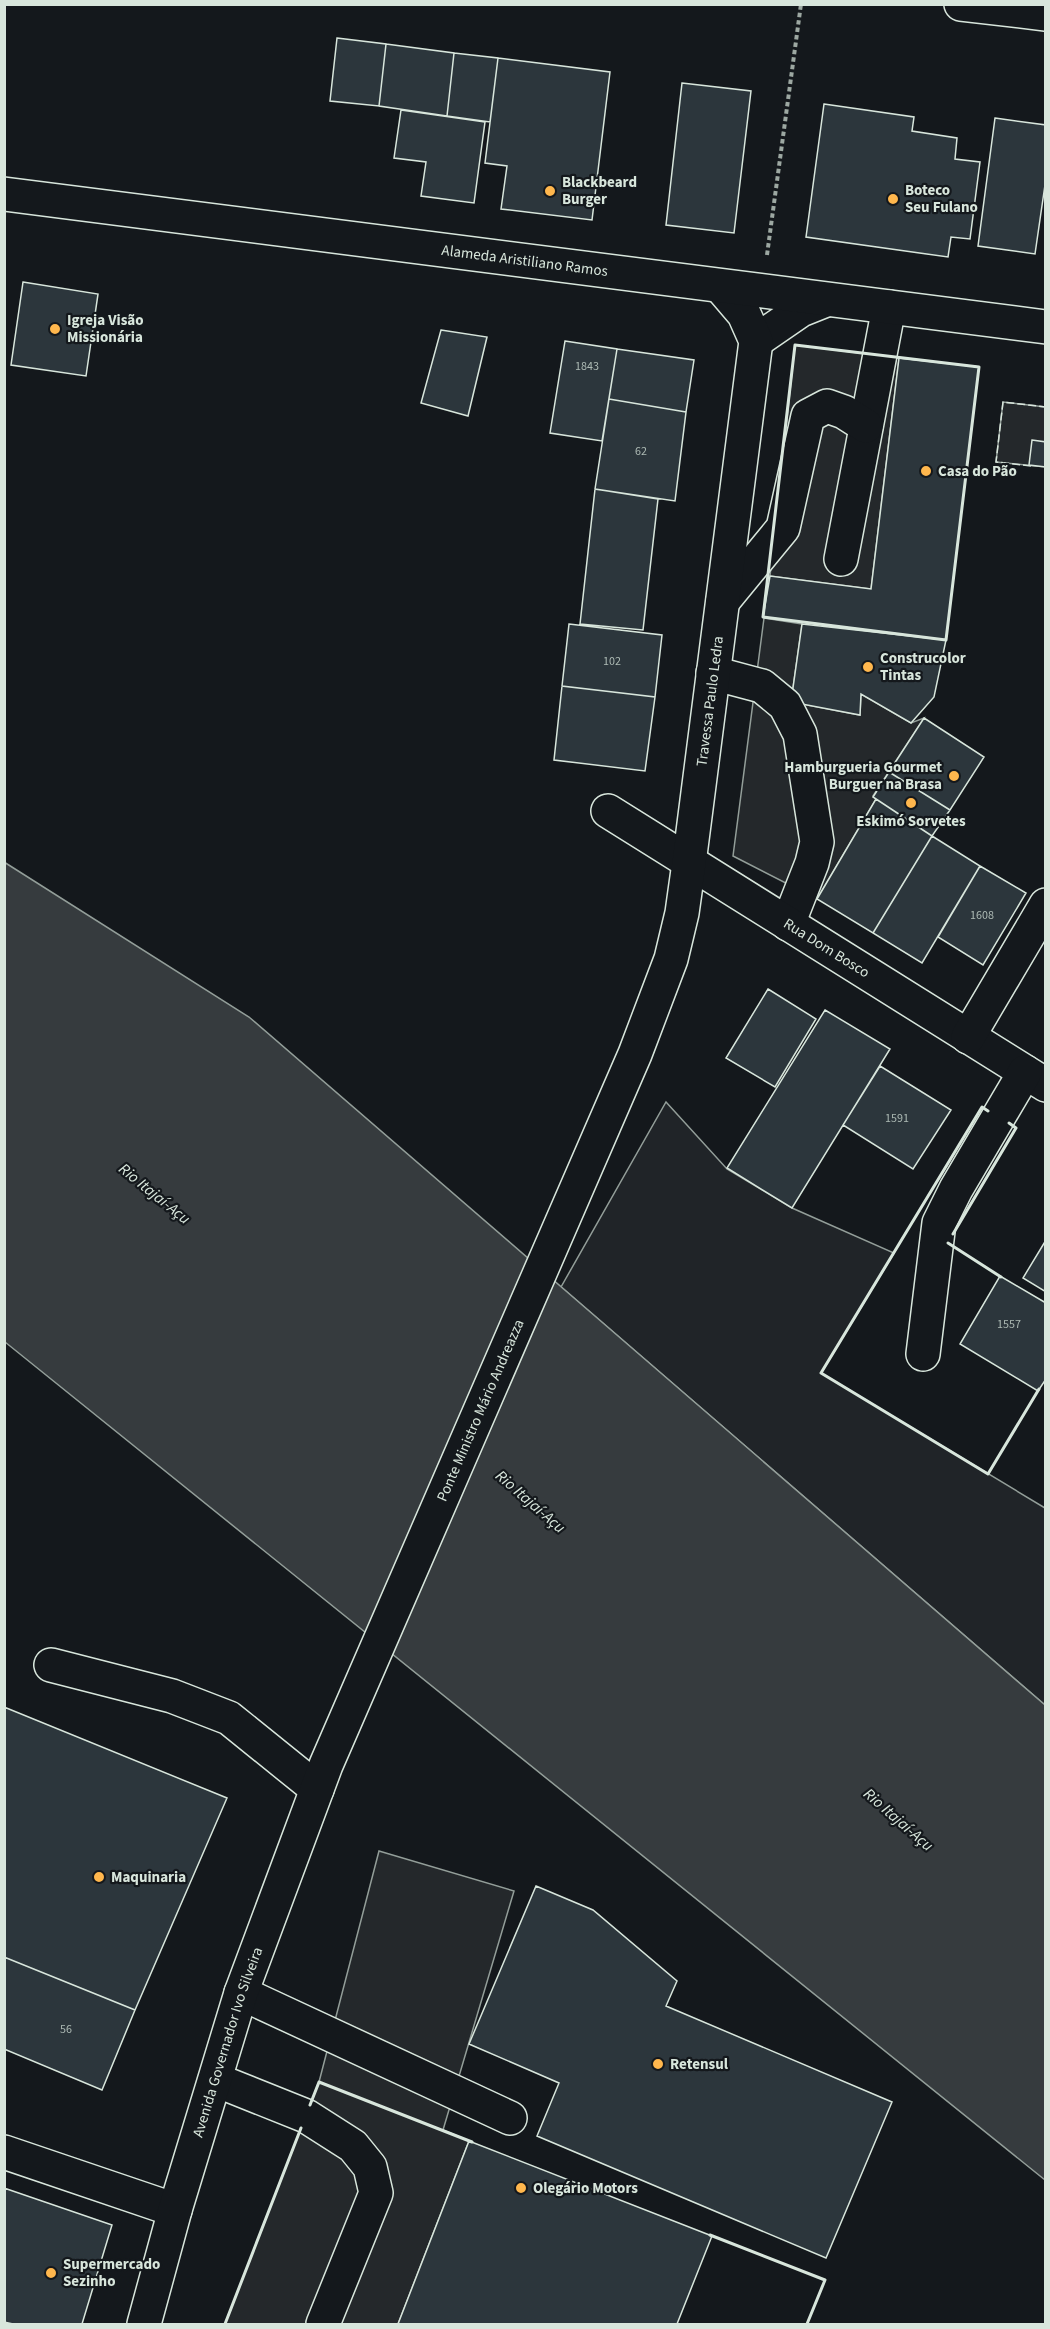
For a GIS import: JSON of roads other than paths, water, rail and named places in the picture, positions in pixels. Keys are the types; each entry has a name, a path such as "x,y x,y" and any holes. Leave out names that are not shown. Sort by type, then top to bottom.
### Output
{"street":[{"path":"961,4 1046,14"},
{"name":"Alameda Aristiliano Ramos","path":"4,194 1046,327"},
{"path":"721,287 744,314 756,341 801,310 826,300"},
{"path":"842,559 889,308"},
{"name":"Travessa Paulo Ledra","path":"635,1054 671,959 682,913 756,341"},
{"path":"723,601 783,528 808,416 827,406 844,412 866,426"},
{"path":"713,673 762,686 785,705 800,734 817,842 812,863 788,924"},
{"name":"Rua Dom Bosco","path":"608,811 1035,1078"},
{"path":"968,1037 1046,905"},
{"name":"Ponte Ministro Mário Andreazza","path":"321,1777 635,1054"},
{"path":"923,1354 939,1224 956,1189 1035,1078"},
{"path":"51,1665 172,1696 229,1719 321,1777"},
{"name":"Avenida Governador Ivo Silveira","path":"144,2325 175,2210 241,1993 321,1777"},
{"path":"241,1993 510,2118"},
{"path":"216,2080 306,2116 353,2146 370,2167 376,2193 323,2325"},
{"path":"4,2152 175,2210"}],"water":[{"name":"Rio Itajaí-Açu","path":"4,862 249,1017 1045,1705 1045,2180 5,1342"}],"place":[{"name":"Blackbeard Burger","path":"550,191"},
{"name":"Boteco Seu Fulano","path":"893,199"},
{"name":"Igreja Visão Missionária","path":"55,329"},
{"name":"Casa do Pão","path":"926,471"},
{"name":"Construcolor Tintas","path":"868,667"},
{"name":"Hamburgueria Gourmet Burguer na Brasa","path":"954,776"},
{"name":"Eskimó Sorvetes","path":"911,803"},
{"name":"Maquinaria","path":"99,1877"},
{"name":"Retensul","path":"658,2064"},
{"name":"Olegário Motors","path":"521,2188"},
{"name":"Supermercado Sezinho","path":"51,2273"}]}
